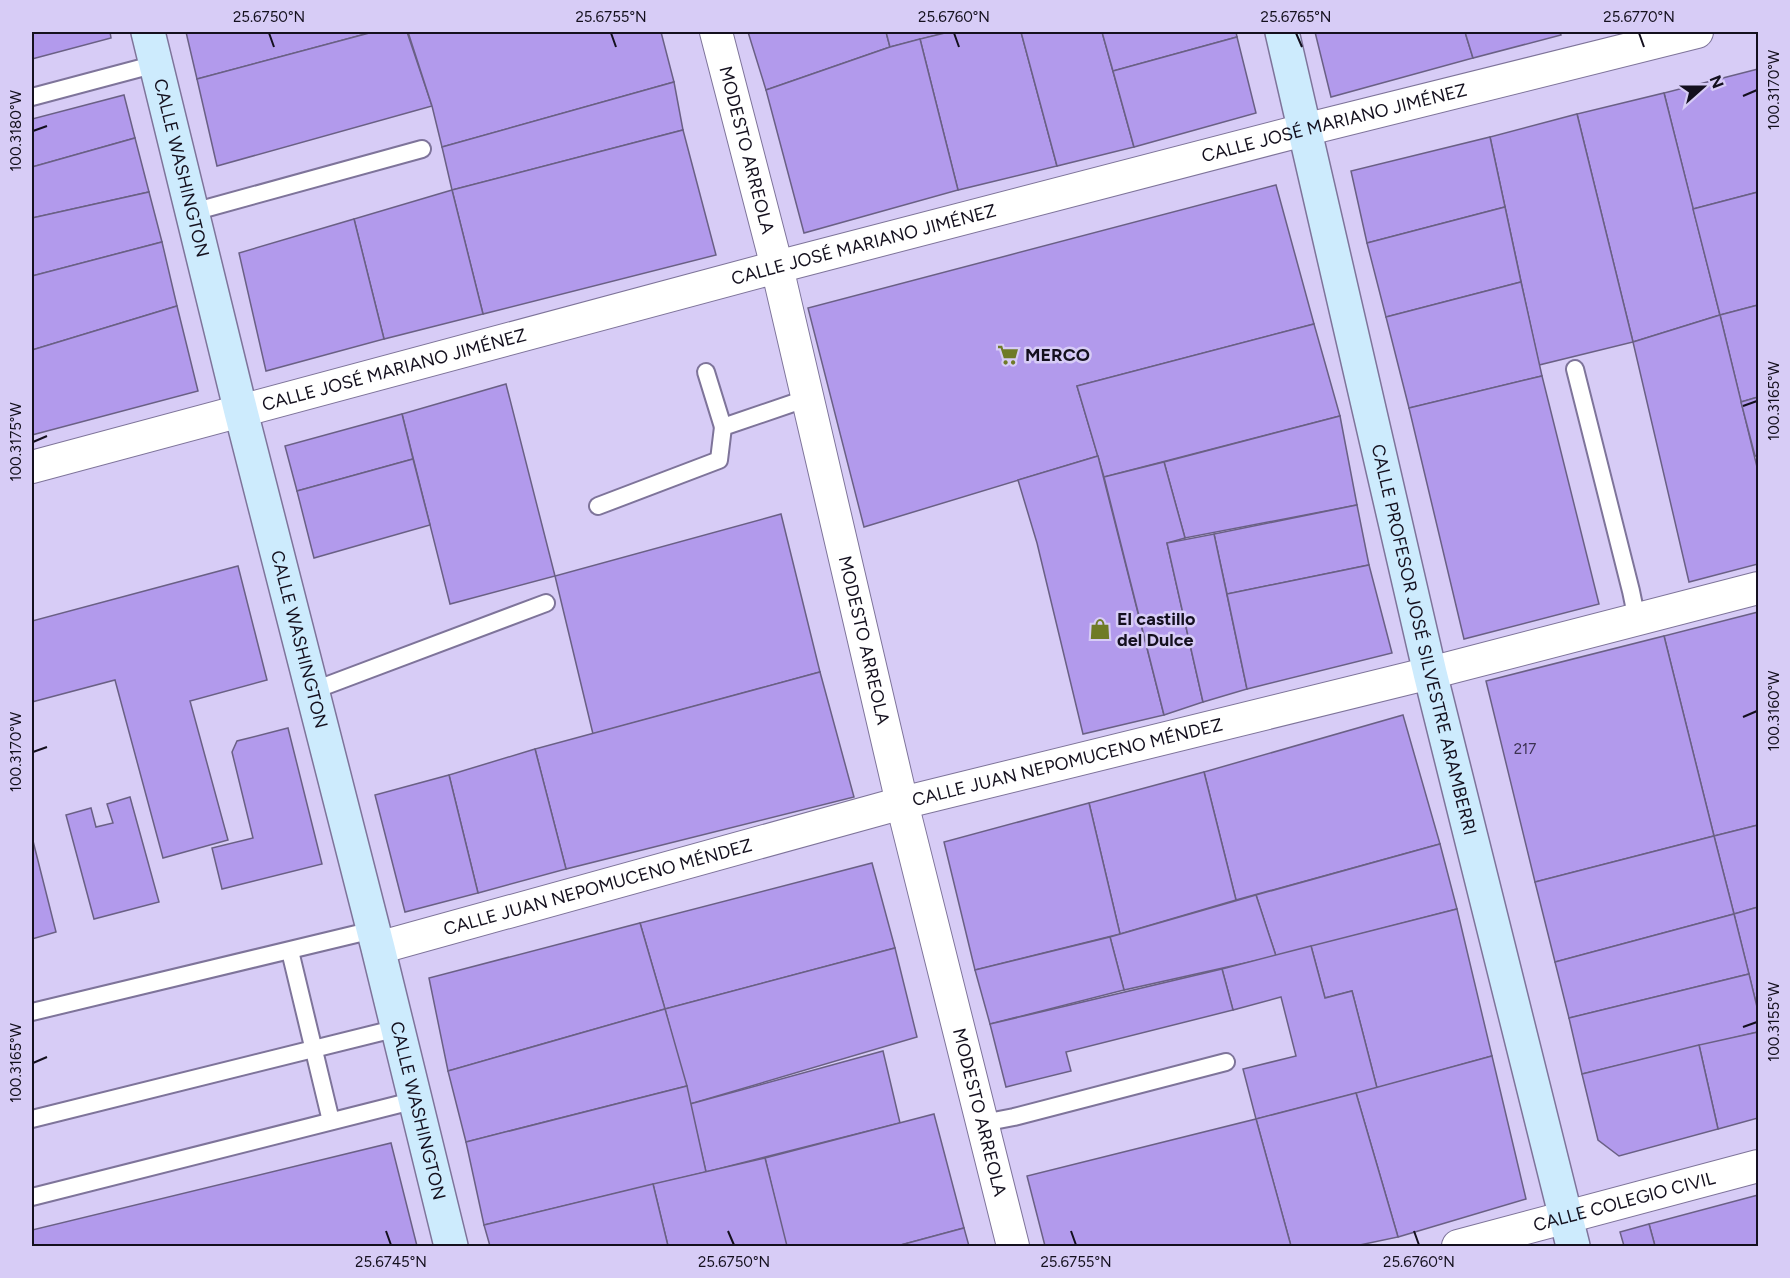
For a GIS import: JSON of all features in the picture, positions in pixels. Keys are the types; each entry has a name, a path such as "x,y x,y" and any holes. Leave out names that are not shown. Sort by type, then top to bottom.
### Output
{"main road":[{"name":"CALLE WASHINGTON","path":"148,32 451,1246"},
{"name":"CALLE PROFESOR JOSÉ SILVESTRE ARAMBERRI","path":"1282,32 1430,673 1569,1232"}],"street":[{"name":"MODESTO ARREOLA","path":"716,32 777,267 903,803 1013,1246"},
{"name":"CALLE JOSÉ MARIANO JIMÉNEZ","path":"32,467 777,267 1304,130 1697,32"},
{"name":"CALLE JUAN NEPOMUCENO MÉNDEZ","path":"376,939 903,803 1430,673 1758,588"},
{"name":"CALLE COLEGIO CIVIL","path":"1458,1246 1569,1232 1758,1166"}],"lane":[{"path":"32,97 156,64"},
{"path":"193,212 422,149"},
{"path":"1575,369 1637,620"},
{"path":"598,506 719,460 723,427 705,372"},
{"path":"723,427 808,398"},
{"path":"312,691 546,603"},
{"path":"32,1012 290,951 376,939"},
{"path":"290,951 331,1121"},
{"path":"32,1119 398,1028"},
{"path":"983,1123 1226,1062"},
{"path":"32,1197 416,1100"}],"building":[{"path":"32,32 110,32 111,38 32,59"},
{"path":"186,32 373,32 197,79"},
{"path":"373,32 407,32 432,106 217,166 197,79"},
{"path":"408,32 661,32 674,82 442,147 432,106"},
{"path":"748,32 886,32 890,47 766,90"},
{"path":"886,32 949,32 890,47"},
{"path":"949,32 1021,32 1057,166 958,190 920,39"},
{"path":"1021,32 1102,32 1134,147 1057,166"},
{"path":"1102,32 1236,32 1237,37 1113,71"},
{"path":"1315,32 1465,32 1473,58 1331,97"},
{"path":"1465,32 1560,32 1561,35 1473,58"},
{"path":"1237,37 1256,113 1134,147 1113,71"},
{"path":"920,39 958,190 804,233 766,90 890,47"},
{"path":"1758,69 1758,192 1693,209 1664,93"},
{"path":"674,82 683,130 452,190 442,147"},
{"path":"1664,93 1720,315 1633,342 1577,114"},
{"path":"124,95 135,138 32,167 32,119"},
{"path":"1577,114 1633,342 1539,365 1490,137"},
{"path":"683,130 716,255 483,314 452,190"},
{"path":"1490,137 1505,207 1367,243 1351,171"},
{"path":"135,138 149,192 32,218 32,167"},
{"name":"MERCO","path":"1276,185 1314,324 1077,386 1098,456 864,527 808,308"},
{"path":"452,190 483,314 384,339 354,219"},
{"path":"149,192 162,242 32,276 32,218"},
{"path":"1758,192 1758,305 1720,315 1693,209"},
{"path":"1505,207 1521,282 1386,317 1367,243"},
{"path":"354,219 384,339 266,371 239,253"},
{"path":"162,242 177,306 32,350 32,276"},
{"path":"1521,282 1542,376 1409,408 1386,317"},
{"path":"1758,305 1758,397 1741,402 1720,315"},
{"path":"177,306 198,391 32,435 32,350"},
{"path":"1720,315 1758,471 1758,564 1689,582 1633,342"},
{"path":"1314,324 1340,416 1104,477 1077,386"},
{"path":"1542,376 1599,604 1464,639 1409,408"},
{"path":"506,384 555,576 450,604 402,414"},
{"path":"1758,397 1758,456 1755,456 1741,402"},
{"path":"402,414 413,459 297,491 285,446"},
{"path":"1340,416 1357,505 1185,538 1164,462"},
{"name":"El castillo del Dulce","path":"1098,456 1164,715 1083,734 1037,543 1018,480"},
{"path":"413,459 430,525 314,558 297,491"},
{"path":"1164,462 1185,538 1167,543 1203,702 1164,715 1104,477"},
{"path":"1357,505 1369,565 1227,594 1214,534"},
{"path":"781,514 820,672 593,734 555,576"},
{"path":"1214,534 1247,689 1203,702 1167,543"},
{"path":"1369,565 1392,653 1247,689 1227,594"},
{"path":"238,566 267,680 190,701 228,840 163,858 115,680 32,702 32,621"},
{"path":"1758,612 1758,825 1714,836 1664,636"},
{"path":"1664,636 1714,836 1535,882 1486,681"},
{"path":"820,672 854,797 566,869 535,749"},
{"path":"1403,715 1440,844 1236,900 1204,772"},
{"path":"288,728 322,864 222,889 212,848 253,838 232,752 237,741"},
{"path":"535,749 566,869 478,893 449,775"},
{"path":"1204,772 1236,900 1120,934 1089,803"},
{"path":"449,775 478,893 405,912 375,795"},
{"path":"130,797 159,902 94,919 66,815 91,808 96,827 113,823 107,804"},
{"path":"1089,803 1120,934 975,970 944,842"},
{"path":"1758,825 1758,907 1734,914 1714,836"},
{"path":"1714,836 1734,914 1555,962 1535,882"},
{"path":"32,837 56,932 32,939"},
{"path":"1440,844 1457,909 1276,956 1256,895"},
{"path":"872,863 895,948 665,1009 640,923"},
{"path":"1256,895 1276,956 1124,990 1110,937"},
{"path":"1758,907 1758,1011 1734,914"},
{"path":"1457,909 1492,1056 1377,1088 1352,991 1325,998 1311,946"},
{"path":"1734,914 1749,974 1569,1018 1555,962"},
{"path":"640,923 665,1009 448,1071 429,978"},
{"path":"1110,937 1124,990 990,1024 975,970"},
{"path":"1311,946 1325,998 1352,991 1377,1088 1256,1119 1243,1069 1296,1056 1281,997 1233,1010 1222,969"},
{"path":"895,948 917,1037 690,1104 665,1009"},
{"path":"1222,969 1233,1010 1066,1052 1071,1071 1006,1087 990,1024"},
{"path":"1749,974 1758,1011 1758,1032 1582,1074 1569,1018"},
{"path":"665,1009 687,1086 466,1142 448,1071"},
{"path":"1758,1032 1758,1118 1718,1129 1699,1045"},
{"path":"1699,1045 1718,1129 1619,1156 1598,1140 1582,1074"},
{"path":"883,1051 900,1123 706,1172 690,1104"},
{"path":"1492,1056 1526,1199 1398,1237 1356,1093"},
{"path":"687,1086 706,1172 484,1225 466,1142"},
{"path":"1356,1093 1398,1237 1355,1246 1291,1246 1256,1119"},
{"path":"934,1114 964,1228 897,1246 786,1246 765,1158"},
{"path":"1256,1119 1291,1246 1045,1246 1027,1176"},
{"path":"391,1143 417,1246 32,1246 32,1230"},
{"path":"765,1158 787,1246 668,1246 653,1184"},
{"path":"653,1184 668,1246 490,1246 484,1225"},
{"path":"1758,1195 1758,1246 1655,1246 1649,1224"},
{"path":"1649,1224 1655,1246 1624,1246 1620,1232"},
{"path":"964,1228 969,1246 897,1246"}],"place":[{"name":"MERCO","path":"1008,355"},
{"name":"El castillo del Dulce","path":"1100,629"}]}
